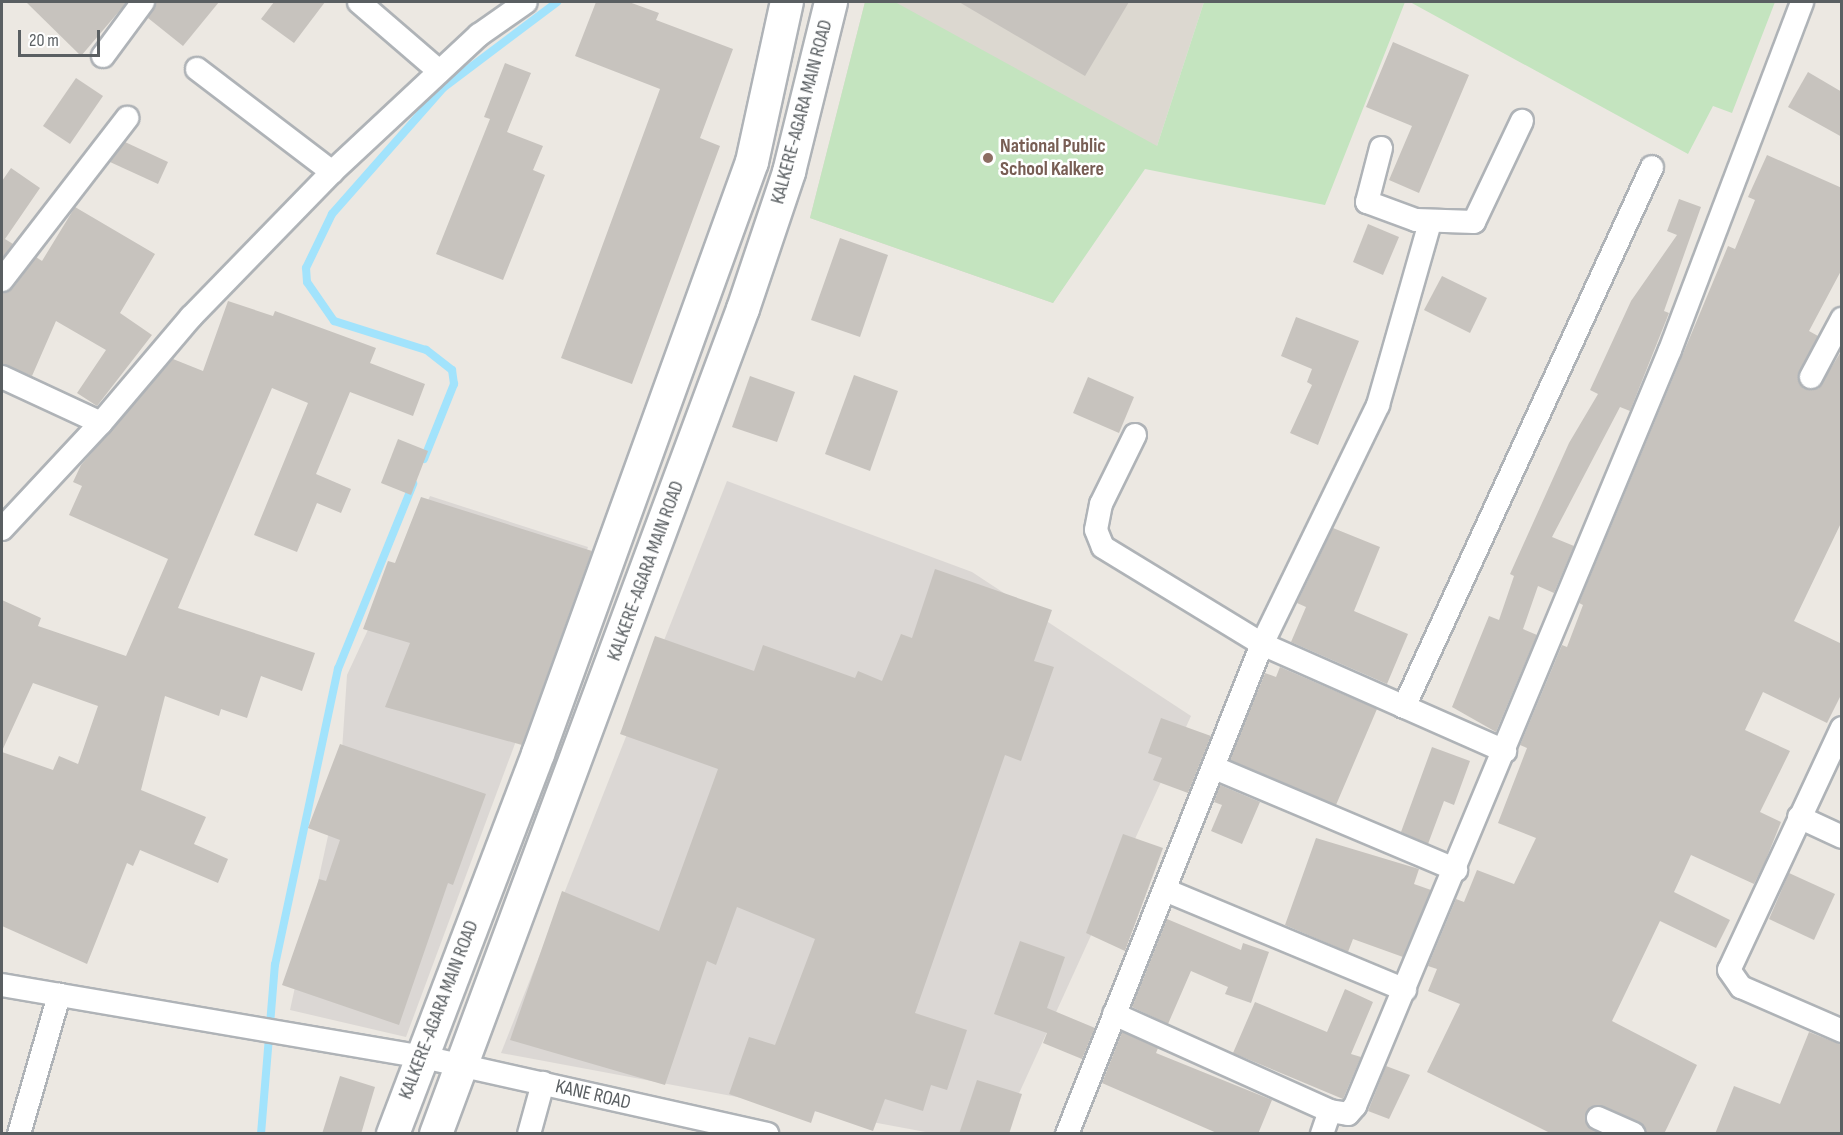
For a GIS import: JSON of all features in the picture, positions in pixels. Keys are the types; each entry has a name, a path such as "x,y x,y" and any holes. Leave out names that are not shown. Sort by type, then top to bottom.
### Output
{"street":[{"path":"103,56 143,2"},
{"path":"359,2 439,71"},
{"path":"2,529 101,423 191,317 332,172 439,71 526,2"},
{"name":"KALKERE-AGARA MAIN ROAD","path":"393,1134 418,1056 538,754 752,162 788,2"},
{"name":"KALKERE-AGARA MAIN ROAD","path":"436,1134 458,1066 537,871 742,309 789,172 831,2"},
{"path":"1114,1014 1330,1111 1348,1114 1355,1106 1456,870 1670,350 1802,2"},
{"path":"197,69 332,172"},
{"path":"2,280 127,118"},
{"path":"1381,148 1367,202 1430,223 1474,222 1522,121"},
{"path":"1404,707 1652,167"},
{"path":"1067,1134 1215,768 1262,644 1378,405 1430,223"},
{"path":"1811,377 1842,320"},
{"path":"2,377 101,423"},
{"path":"1135,435 1101,504 1096,530 1103,547 1262,644 1505,751"},
{"path":"1842,728 1729,970 1742,987 1842,1031"},
{"path":"1215,768 1456,870"},
{"path":"1799,817 1842,837"},
{"path":"1165,890 1405,990"},
{"name":"KANE ROAD","path":"2,985 418,1056 543,1083 724,1129 767,1134"},
{"path":"19,1134 59,995"},
{"path":"529,1134 543,1083"},
{"path":"1322,1134 1330,1111"},
{"path":"1598,1118 1634,1134"}],"shaded area":[{"name":"National Public School Kalkere","path":"865,2 1204,2 1157,146 1053,303 810,218"},
{"path":"727,481 972,572 1191,716 1001,1133 931,1133 501,1053"},
{"path":"430,496 588,547 406,1037 290,1010 340,781 347,675"}],"green space":[{"name":"National Public School Kalkere","path":"865,2 895,2 1157,146 1204,2 1405,2 1325,205 1145,169 1053,303 810,218"},
{"path":"1410,2 1775,2 1732,113 1713,106 1688,154"}],"building":[{"path":"26,2 127,2 81,56"},
{"path":"156,2 219,2 183,46 148,18"},
{"path":"274,2 325,2 294,43 261,19"},
{"path":"596,2 629,2 659,13 656,20 733,49 700,138 720,146 632,384 561,358 660,89 575,56"},
{"path":"959,2 1129,2 1085,76"},
{"path":"1393,42 1469,75 1419,193 1389,180 1412,126 1366,107"},
{"path":"505,63 531,73 507,132 543,146 533,170 545,175 503,280 436,254 490,119 484,117"},
{"path":"1808,72 1842,92 1842,137 1788,107"},
{"path":"76,78 103,96 70,144 43,126"},
{"path":"125,142 168,162 158,184 110,162"},
{"path":"1767,155 1842,188 1842,269 1809,331 1818,336 1798,377 1804,389 1818,389 1842,350 1842,521 1794,621 1842,644 1842,693 1827,723 1763,692 1745,730 1790,751 1760,812 1781,822 1765,862 1754,884 1691,855 1674,892 1730,920 1716,948 1660,921 1612,1021 1697,1065 1664,1134 1647,1134 1639,1122 1597,1105 1585,1119 1600,1134 1552,1134 1427,1072 1460,1004 1428,991 1437,969 1428,966 1456,899 1464,902 1477,870 1514,884 1536,838 1498,823 1527,748 1520,745 1562,645 1567,647 1583,605 1579,603 1728,246 1735,249 1755,200 1748,197"},
{"path":"11,168 40,188 5,239 13,244 2,259 2,181"},
{"path":"1679,199 1701,207 1664,311 1669,313 1630,411 1620,407 1552,537 1574,546 1554,593 1538,586 1523,629 1537,635 1496,732 1452,707 1489,616 1499,620 1514,576 1510,574 1569,443 1598,394 1590,390 1631,301 1677,235 1667,231"},
{"path":"75,207 155,254 120,313 152,335 97,406 77,393 106,350 56,321 32,376 2,364 2,293 13,288 36,257 42,261"},
{"path":"1368,224 1399,237 1383,275 1353,262"},
{"path":"840,238 888,255 860,337 811,320"},
{"path":"1442,276 1487,298 1470,333 1424,310"},
{"path":"228,301 273,316 275,311 376,348 370,363 425,384 413,416 350,392 316,474 351,489 341,513 317,503 297,552 254,535 308,403 272,388 178,608 315,653 302,691 261,676 247,718 221,709 219,716 165,696 141,790 206,817 194,844 228,859 218,883 140,850 133,866 127,863 87,964 2,926 2,752 53,770 59,756 78,764 98,706 33,683 2,751 2,600 41,618 38,626 126,656 168,559 69,515 82,486 73,482 81,465 173,359 203,371"},
{"path":"1296,317 1359,341 1318,445 1290,433 1312,385 1307,382 1312,369 1281,356"},
{"path":"854,375 898,391 870,471 825,454"},
{"path":"750,376 795,392 777,442 732,427"},
{"path":"1088,377 1134,397 1119,433 1073,413"},
{"path":"398,439 428,451 411,495 381,483"},
{"path":"421,497 592,551 522,745 385,707 410,643 363,629 388,561 395,563"},
{"path":"1333,528 1380,547 1354,611 1408,634 1387,684 1291,642 1306,607 1297,603"},
{"path":"935,569 1052,610 1034,661 1054,667 1021,761 1005,755 915,1013 967,1030 947,1090 931,1085 923,1111 885,1099 873,1131 815,1111 811,1123 729,1094 749,1037 775,1045 815,939 737,907 716,965 707,961 665,1085 510,1040 562,891 659,931 718,769 620,734 655,636 754,671 763,645 855,678 858,671 882,681 901,634 912,638"},
{"path":"1280,667 1377,709 1336,805 1230,760 1265,673 1276,677"},
{"path":"1161,718 1211,736 1188,793 1153,780 1162,758 1148,753"},
{"path":"340,744 486,794 453,885 448,883 399,1025 282,985 319,879 326,881 340,840 308,828"},
{"path":"1432,747 1470,761 1454,805 1444,801 1428,844 1401,832"},
{"path":"1220,785 1260,802 1242,844 1211,831 1222,805 1214,802"},
{"path":"1123,834 1163,848 1125,951 1086,933"},
{"path":"1316,838 1419,869 1414,884 1431,890 1403,957 1353,939 1348,952 1285,925"},
{"path":"1789,873 1835,894 1814,940 1769,919"},
{"path":"1167,919 1241,950 1243,943 1269,952 1251,1003 1225,994 1228,987 1191,971 1168,1024 1132,1007"},
{"path":"1020,941 1065,957 1047,1008 1095,1028 1082,1059 1043,1043 1047,1033 994,1014"},
{"path":"1345,989 1373,1002 1351,1054 1361,1057 1343,1099 1233,1053 1255,1002 1327,1032"},
{"path":"1122,1032 1158,1048 1156,1053 1272,1100 1258,1134 1219,1134 1102,1083"},
{"path":"1809,1032 1842,1045 1842,1134 1715,1134 1734,1086 1780,1104"},
{"path":"1386,1066 1410,1075 1389,1119 1368,1111"},
{"path":"340,1076 375,1087 361,1134 322,1134"},
{"path":"977,1080 1022,1094 1009,1134 959,1134"}],"waterway":[{"path":"424,459 454,384 452,370 426,350 334,321 307,282 306,268 332,214 443,88 557,2"},
{"path":"261,1134 275,965 338,669 413,484"}],"place":[{"name":"National Public School Kalkere","path":"988,158"}]}
